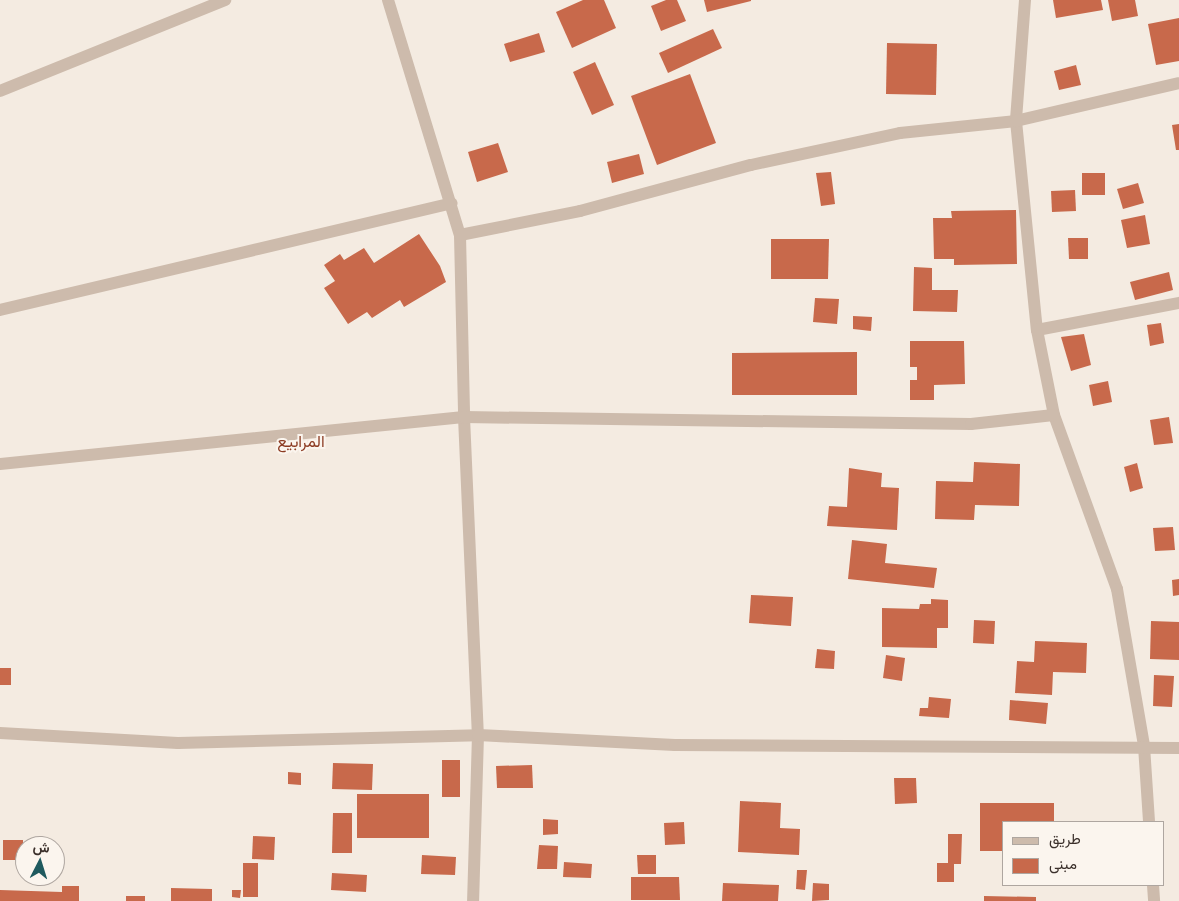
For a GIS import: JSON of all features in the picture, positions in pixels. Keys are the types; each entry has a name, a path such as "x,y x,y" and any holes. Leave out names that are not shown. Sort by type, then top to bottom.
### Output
{"street":[{"path":"0,90 226,0"},
{"path":"388,0 452,203 460,235 464,417 478,736 473,901"},
{"path":"1025,0 1016,121 1037,330 1054,416 1118,589 1144,746 1149,821"},
{"path":"460,235 580,211 751,165 900,133 1016,121 1179,83"},
{"path":"0,310 452,203"},
{"path":"1037,330 1179,303"},
{"path":"0,464 464,417 971,424 1054,416"},
{"path":"0,733 178,743 478,736 675,745 1144,746 1179,748"},
{"path":"1153,886 1154,901"}],"building":[{"path":"583,0 604,0 616,28 572,48 556,12"},
{"path":"666,0 677,0 686,21 661,31 651,6"},
{"path":"704,0 751,0 751,1 707,12"},
{"path":"1053,0 1101,0 1103,10 1056,18"},
{"path":"1108,0 1135,0 1138,16 1112,21"},
{"path":"1179,18 1179,61 1156,65 1148,24"},
{"path":"713,29 722,48 668,73 659,53"},
{"path":"539,33 545,52 510,62 504,44"},
{"path":"887,43 937,44 936,95 886,94"},
{"path":"595,62 614,105 592,115 573,72"},
{"path":"1076,65 1081,85 1059,90 1054,71"},
{"path":"690,74 716,143 657,165 631,96"},
{"path":"1179,124 1179,150 1176,150 1172,125"},
{"path":"498,143 508,172 477,182 468,152"},
{"path":"639,154 644,174 612,183 607,162"},
{"path":"831,172 835,204 821,206 816,173"},
{"path":"1082,173 1105,173 1105,195 1082,195"},
{"path":"1138,183 1144,203 1123,209 1117,189"},
{"path":"1075,190 1076,211 1052,212 1051,191"},
{"path":"1016,210 1017,264 954,265 954,259 934,259 933,218 952,218 951,211"},
{"path":"1145,215 1150,244 1127,248 1121,220"},
{"path":"419,234 440,266 446,282 404,307 400,300 372,318 367,312 348,324 324,288 335,281 324,265 340,254 344,260 364,248 374,263"},
{"path":"1068,238 1088,238 1088,259 1069,259"},
{"path":"771,239 829,239 828,279 771,279"},
{"path":"914,267 932,268 932,290 958,290 957,312 913,311"},
{"path":"1169,272 1173,290 1135,300 1130,282"},
{"path":"815,298 839,299 837,324 813,322"},
{"path":"853,316 872,317 871,331 853,329"},
{"path":"1161,323 1164,343 1150,346 1147,325"},
{"path":"1084,334 1091,365 1071,371 1061,337"},
{"path":"910,341 964,341 965,384 934,385 934,400 910,400 910,380 917,380 917,367 910,367"},
{"path":"857,352 857,395 732,395 732,353"},
{"path":"1108,381 1112,402 1093,406 1089,385"},
{"path":"1169,417 1173,443 1154,445 1150,420"},
{"path":"974,462 1020,464 1019,506 975,505 974,520 935,519 936,481 973,482"},
{"path":"1137,463 1143,488 1130,492 1124,467"},
{"path":"849,468 882,473 881,487 899,488 897,530 827,526 829,506 847,507"},
{"path":"1173,527 1175,550 1155,551 1153,528"},
{"path":"852,540 887,544 885,563 937,568 934,588 848,579"},
{"path":"1179,579 1179,595 1173,596 1172,580"},
{"path":"751,595 793,597 791,626 749,623"},
{"path":"931,599 948,600 948,628 937,628 937,648 882,647 882,608 919,609 920,604 931,604"},
{"path":"974,620 995,621 994,644 973,643"},
{"path":"1151,621 1179,622 1179,660 1150,659"},
{"path":"1035,641 1087,643 1086,673 1053,672 1052,695 1015,693 1017,661 1034,662"},
{"path":"817,649 835,651 834,669 815,668"},
{"path":"886,655 905,658 902,681 883,678"},
{"path":"0,668 11,668 11,685 0,685"},
{"path":"1154,675 1174,676 1172,707 1153,706"},
{"path":"929,697 951,699 949,718 919,716 920,708 928,708"},
{"path":"1010,700 1048,703 1046,724 1009,720"},
{"path":"442,760 460,760 460,797 442,797"},
{"path":"333,763 373,764 372,790 332,789"},
{"path":"532,765 533,788 497,788 496,766"},
{"path":"288,772 301,773 301,785 288,784"},
{"path":"894,778 916,778 917,803 895,804"},
{"path":"357,794 429,794 429,838 357,838"},
{"path":"740,801 781,803 780,828 800,829 799,855 738,852"},
{"path":"980,803 1054,803 1054,821 1002,821 1002,851 980,851"},
{"path":"333,813 352,813 352,853 332,853"},
{"path":"543,819 558,820 558,834 543,835"},
{"path":"684,822 685,844 665,845 664,823"},
{"path":"948,834 962,834 961,864 954,864 954,882 937,882 937,863 948,863"},
{"path":"253,836 275,837 274,860 252,859"},
{"path":"3,840 15,840 15,860 3,860"},
{"path":"539,845 558,846 557,869 537,869"},
{"path":"422,855 456,857 455,875 421,874"},
{"path":"637,855 656,855 656,874 638,874"},
{"path":"564,862 592,864 591,878 563,877"},
{"path":"243,863 258,863 258,897 243,897"},
{"path":"797,870 807,870 805,890 796,889"},
{"path":"332,873 367,875 366,892 331,890"},
{"path":"631,877 679,877 680,900 631,900"},
{"path":"723,883 779,885 778,901 722,901"},
{"path":"813,883 829,884 829,900 812,901"},
{"path":"62,886 79,886 79,901 0,901 0,890 62,892"},
{"path":"171,888 212,889 212,901 171,901"},
{"path":"232,890 241,890 240,898 232,897"},
{"path":"126,896 145,896 145,901 126,901"},
{"path":"984,896 1036,897 1036,901 984,901"}],"district":[{"name":"المرابيع","path":"301,441"}]}
